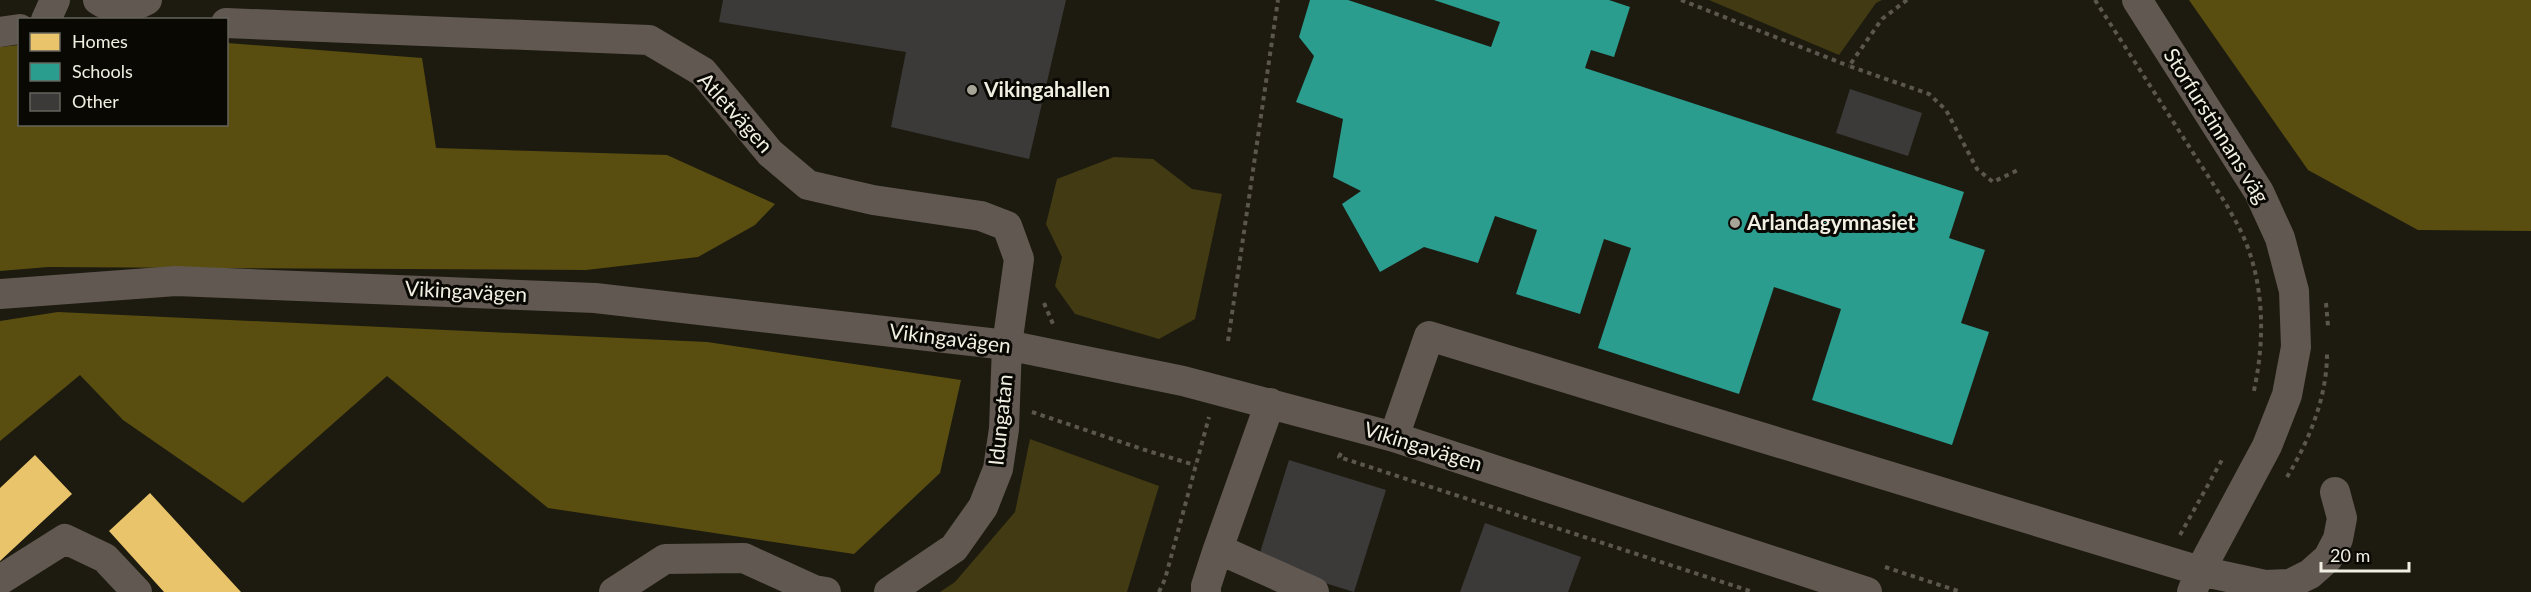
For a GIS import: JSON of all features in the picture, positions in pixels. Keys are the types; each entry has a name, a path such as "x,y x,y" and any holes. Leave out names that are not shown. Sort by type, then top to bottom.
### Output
{"street":[{"path":"47,18 55,0"},
{"path":"98,0 117,8 132,7 147,0"},
{"path":"157,18 161,0"},
{"name":"Storfurstinnans väg","path":"2137,0 2259,192 2280,238 2294,291 2296,347 2287,395 2267,446 2196,582"},
{"name":"Atletvägen","path":"228,23 648,40 703,72 770,153 808,185 873,200 981,216 1007,226 1019,259 1007,345"},
{"path":"0,32 18,29"},
{"name":"Vikingavägen","path":"0,294 176,281 595,298 1007,345 1183,381 1394,437 1866,592"},
{"path":"1394,437 1429,336 2169,562 2196,582 2290,584 2310,574 2328,558 2338,539 2342,518 2335,492"},
{"name":"Idungatan","path":"888,592 954,548 983,507 998,469 1006,404 1007,345"},
{"path":"1206,592 1218,549 1270,403"},
{"path":"0,580 64,539 105,558 137,592"},
{"path":"1218,549 1314,592"},
{"path":"614,592 665,559 710,558 744,558 814,590 826,592"}],"path":[{"path":"1228,340 1278,0"},
{"path":"1681,0 1849,66 1929,94 1946,110 1977,169 1994,182 2018,170"},
{"path":"1849,66 1882,19 1907,0"},
{"path":"2095,0 2226,204 2244,238 2256,280 2263,324 2258,371 2250,405"},
{"path":"1006,404 1195,465"},
{"path":"1159,592 1165,579 1212,408"},
{"path":"2169,562 2184,526 2225,456"}],"shaded area":[{"path":"1709,0 1882,0 1876,3 1839,55"},
{"path":"2189,0 2531,0 2531,231 2418,230 2308,170"},
{"path":"228,43 422,58 436,148 667,155 775,204 755,225 698,257 586,270 48,267 0,271 0,47 18,45 18,126 228,126"},
{"path":"1114,157 1153,159 1192,189 1222,194 1195,319 1159,339 1075,314 1055,286 1062,257 1046,224 1057,179"},
{"path":"58,312 707,342 961,380 940,473 854,554 548,508 387,376 243,503 123,420 80,375 0,441 0,321"},
{"path":"1030,439 1159,486 1127,592 940,592 955,582 1015,512"}],"building: Homes":[{"path":"35,455 72,494 0,561 0,488"},
{"path":"150,493 241,592 164,592 109,531"}],"building: Schools":[{"name":"Arlandagymnasiet","path":"1310,0 1348,0 1491,47 1500,22 1434,0 1609,0 1630,7 1614,57 1591,50 1585,68 1964,192 1949,238 1985,250 1961,323 1989,332 1952,445 1812,400 1841,309 1774,287 1739,394 1598,348 1631,248 1604,239 1580,314 1516,294 1537,230 1495,216 1478,263 1424,247 1380,272 1342,204 1361,191 1333,177 1343,119 1296,102 1314,56 1299,37"}],"building: Other":[{"name":"Vikingahallen","path":"723,0 1066,0 1029,159 891,127 906,52 719,22"},
{"path":"1850,89 1922,113 1908,156 1836,133"},
{"path":"1289,460 1386,490 1354,592 1257,562"},
{"path":"1485,523 1581,557 1568,592 1460,592"}],"place":[{"name":"Vikingahallen","path":"972,90"},
{"name":"Arlandagymnasiet","path":"1735,223"}]}
